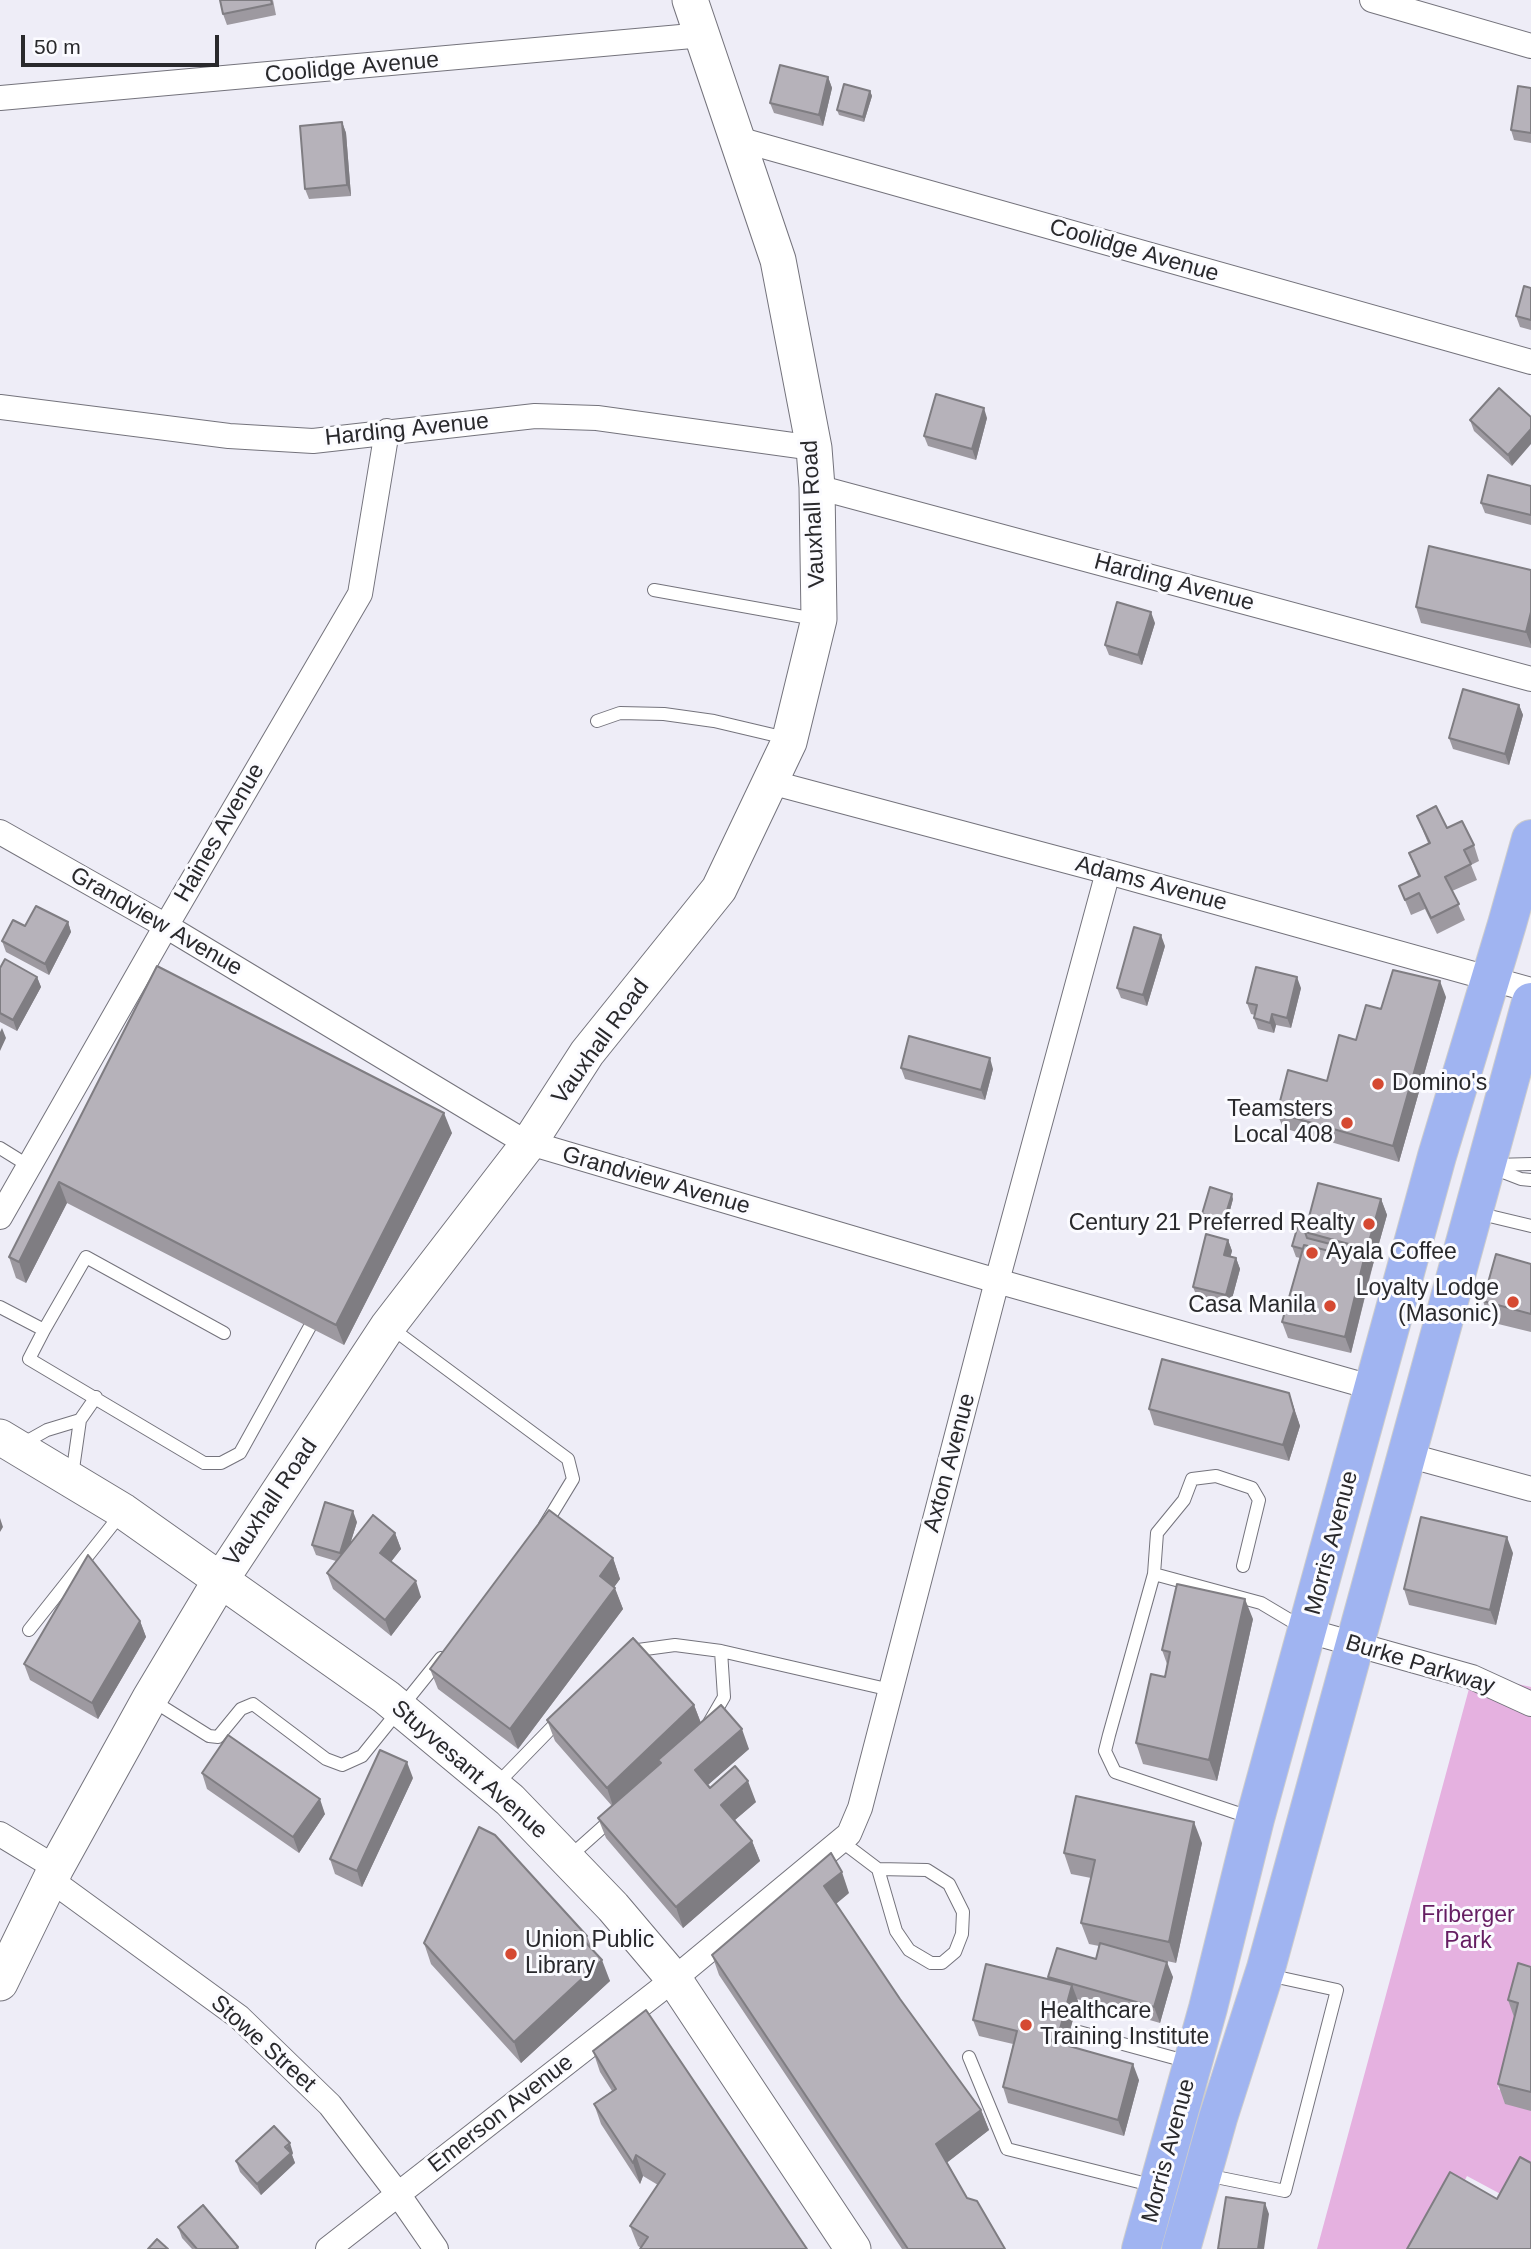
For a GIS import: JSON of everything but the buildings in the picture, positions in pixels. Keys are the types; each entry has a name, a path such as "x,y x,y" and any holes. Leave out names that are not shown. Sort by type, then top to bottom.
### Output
{"main road":[{"name":"Morris Avenue","path":"1141,2249 1193,2063 1255,1819 1450,1110 1525,882 1531,839"},
{"name":"Morris Avenue","path":"1181,2249 1264,1974 1531,1002"}],"street":[{"name":"Vauxhall Road","path":"0,1983 53,1874 219,1581 388,1326 529,1143 587,1053 719,888 790,739 819,619 814,448 778,260 690,0"},
{"path":"1372,0 1531,46"},
{"name":"Coolidge Avenue","path":"0,99 703,36"},
{"name":"Coolidge Avenue","path":"738,139 1531,362"},
{"name":"Harding Avenue","path":"0,407 243,436 313,441 535,416 597,418 814,448"},
{"name":"Haines Avenue","path":"0,1217 360,594 387,431"},
{"name":"Harding Avenue","path":"817,487 1531,679"},
{"name":"Adams Avenue","path":"770,782 1108,872 1531,990"},
{"name":"Grandview Avenue","path":"0,832 166,926 529,1143 997,1281 1374,1388"},
{"name":"Axton Avenue","path":"674,1979 849,1834 860,1808 997,1281 1108,872"},
{"name":"Stuyvesant Avenue","path":"8,1442 123,1511 386,1697 510,1800 613,1907 674,1979 853,2249"},
{"path":"1407,1455 1531,1489"},
{"name":"Burke Parkway","path":"1308,1631 1472,1677 1531,1704"},
{"name":"Stowe Street","path":"0,1834 239,2017 330,2105 436,2249"},
{"name":"Emerson Avenue","path":"328,2249 674,1979"}],"lane":[{"path":"654,590 819,619"},
{"path":"597,722 620,713 664,714 714,721 790,739"},
{"path":"0,1148 29,1166"},
{"path":"1486,1165 1531,1164"},
{"path":"1486,1165 1521,1179 1531,1180"},
{"path":"1474,1212 1531,1226"},
{"path":"225,1333 86,1257 29,1359 192,1457 204,1462 221,1463 240,1452 313,1321"},
{"path":"0,1307 44,1330"},
{"path":"388,1326 568,1459 573,1479 541,1530"},
{"path":"72,1480 80,1420 96,1397"},
{"path":"8,1442 80,1420"},
{"path":"1242,1566 1259,1500 1252,1488 1216,1476 1192,1479 1184,1500 1157,1532 1154,1574 1105,1751 1115,1772 1255,1819"},
{"path":"29,1630 123,1511"},
{"path":"1154,1574 1261,1603 1291,1618 1308,1631"},
{"path":"618,1667 638,1650 675,1645 721,1651 891,1690"},
{"path":"150,1699 209,1736 218,1737 241,1709 253,1704 326,1759 342,1765 362,1756 450,1646"},
{"path":"700,1738 724,1697 721,1651"},
{"path":"494,1787 569,1710"},
{"path":"567,1859 623,1808"},
{"path":"841,1841 878,1869 897,1931 909,1950 932,1963 942,1963 955,1952 962,1934 963,1912 949,1884 927,1870 878,1869"},
{"path":"1202,2174 1285,2191 1337,1990 1264,1974"},
{"path":"1079,2032 1193,2063"},
{"path":"969,2057 1007,2150 1158,2187"}],"green space":[{"name":"Friberger Park","path":"1473,1674 1531,1687 1531,1980 1498,2089 1531,2103 1531,2164 1508,2198 1467,2176 1430,2249 1317,2249"}],"place":[{"name":"Domino's","path":"1378,1084"},
{"name":"Teamsters Local 408","path":"1347,1123"},
{"name":"Century 21 Preferred Realty","path":"1369,1224"},
{"name":"Ayala Coffee","path":"1312,1253"},
{"name":"Loyalty Lodge (Masonic)","path":"1513,1302"},
{"name":"Casa Manila","path":"1330,1306"},
{"name":"Union Public Library","path":"511,1954"},
{"name":"Healthcare Training Institute","path":"1026,2025"}]}
